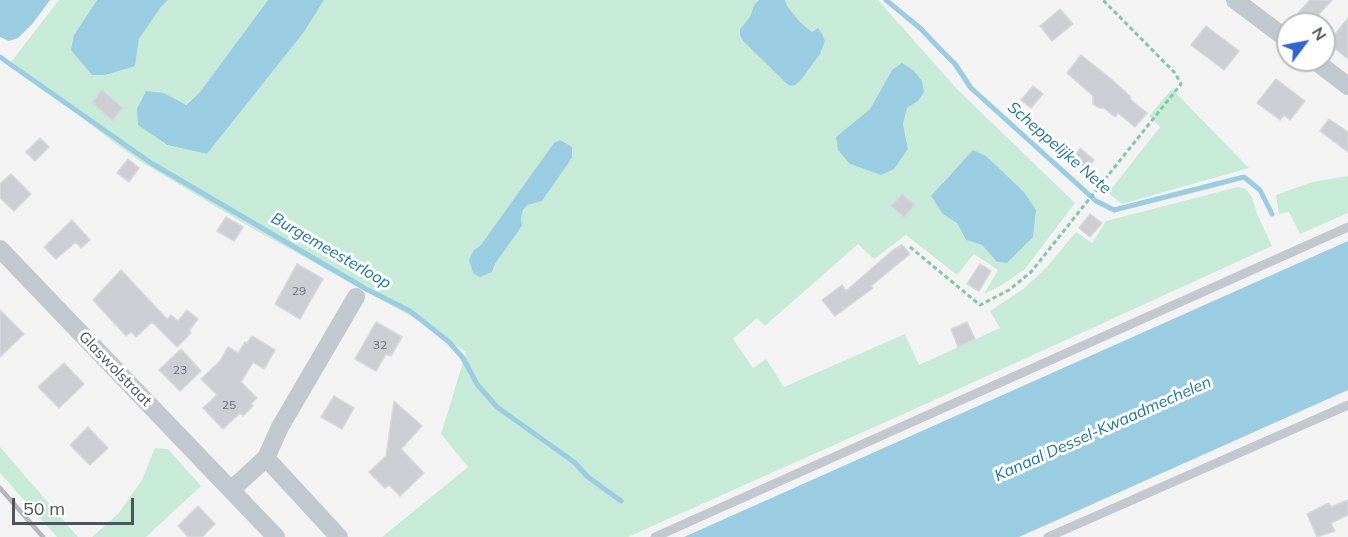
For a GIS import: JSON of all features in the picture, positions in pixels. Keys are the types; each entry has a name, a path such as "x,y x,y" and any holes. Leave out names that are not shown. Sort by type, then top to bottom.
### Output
{"street":[{"path":"1235,0 1276,31"},
{"path":"1330,72 1348,86"},
{"name":"Glaswolstraat","path":"0,249 276,537"},
{"path":"231,490 266,458 280,427 356,297"},
{"path":"266,458 339,537"}],"lane":[{"path":"655,537 1348,227"},
{"path":"1048,537 1348,405"}],"path":[{"path":"910,247 980,305 1009,290 1031,272 1181,84 1175,73 1103,0"}],"green space":[{"path":"59,0 97,0 74,35 135,66 139,39 168,0 268,0 200,92 185,105 164,93 139,125 166,145 207,154 304,32 324,0 759,0 740,29 740,35 743,41 791,86 801,80 820,54 812,32 800,22 785,0 878,0 957,89 1075,203 1025,269 984,294 998,270 974,254 957,275 906,235 874,259 858,244 765,326 757,318 733,339 753,368 766,359 784,387 905,334 919,365 1000,328 990,311 1022,290 1046,268 1076,232 1092,243 1106,221 1238,187 1246,189 1252,197 1272,246 628,537 382,537 468,467 441,434 466,352 414,318 250,227 143,163 11,62","holes":["892,70 918,101 907,108 903,124 908,149 881,175 850,164 836,137 870,109","572,147 572,158 542,201 528,205 523,210 522,226 495,264 492,272 474,250","973,151 986,156 1012,182 1013,256 1007,263 997,262 982,245 966,240 957,223 943,182"]},
{"path":"1172,89 1249,168 1122,204 1108,193 1160,127 1149,116"},
{"path":"1348,176 1348,213 1300,234 1289,212 1279,214 1276,195 1312,182"},
{"path":"0,447 78,537 57,537 0,473"},
{"path":"155,448 168,449 201,486 146,537 92,537 118,514 142,480"}],"water":[{"path":"0,0 50,0 33,23 18,38 9,41 0,37"},
{"path":"97,0 168,0 139,39 135,66 105,75 92,75 71,50 74,35"},
{"path":"268,0 324,0 304,32 207,154 167,145 138,125 137,109 146,91 164,93 186,105 200,92"},
{"path":"759,0 785,0 800,22 812,32 818,28 825,41 820,54 795,85 791,86 786,83 743,41 740,35 740,29"},
{"path":"902,63 913,70 922,81 924,92 918,101 907,108 903,124 908,149 894,169 881,175 850,164 838,150 836,137 870,109 892,70"},
{"path":"560,140 572,147 572,158 542,201 528,205 523,210 522,226 495,264 492,272 480,277 473,273 469,260 474,250 481,245 554,143"},
{"path":"973,150 986,156 1024,192 1036,210 1033,237 1007,263 997,262 982,245 966,240 957,223 943,214 931,196"},
{"name":"Kanaal Dessel-Kwaadmechelen","path":"1348,241 1348,390 1019,537 684,537"}],"building":[{"path":"1310,0 1332,0 1321,12 1299,12"},
{"path":"1060,9 1073,24 1052,41 1040,26"},
{"path":"1348,18 1348,59 1336,49 1336,33"},
{"path":"1206,26 1239,51 1224,70 1191,45"},
{"path":"1081,55 1110,78 1147,113 1135,127 1118,113 1115,117 1104,108 1093,104 1093,96 1067,73"},
{"path":"1276,79 1305,101 1290,120 1284,115 1280,120 1257,103"},
{"path":"1033,86 1043,94 1031,108 1021,100"},
{"path":"102,90 123,108 112,121 92,102"},
{"path":"1329,119 1348,132 1348,152 1320,131"},
{"path":"40,138 49,147 35,161 26,152"},
{"path":"1080,148 1094,160 1086,170 1079,173 1069,164"},
{"path":"128,159 139,168 129,182 117,173"},
{"path":"11,174 31,194 14,211 0,198 0,184"},
{"path":"902,194 915,205 904,217 891,206"},
{"path":"1090,214 1102,223 1090,237 1079,228"},
{"path":"226,217 243,227 234,241 217,231"},
{"path":"72,220 90,240 81,248 76,242 56,259 44,247"},
{"path":"902,245 910,254 871,286 873,288 835,316 822,300 842,285 846,291 893,250"},
{"path":"297,264 323,279 300,319 275,304"},
{"path":"980,264 991,271 979,291 967,284"},
{"path":"121,270 167,319 171,315 178,321 187,310 198,319 189,331 191,333 177,347 152,322 136,337 131,332 126,336 93,300"},
{"path":"0,310 24,334 0,357"},
{"path":"376,322 402,337 391,356 386,354 376,371 355,359"},
{"path":"967,322 975,339 958,347 951,329"},
{"path":"252,336 275,350 264,369 253,362 241,382 257,398 251,404 253,406 243,416 240,413 223,429 203,408 217,395 201,379 220,361 228,347 238,353"},
{"path":"181,349 201,371 180,391 159,370"},
{"path":"64,363 84,384 59,408 38,387"},
{"path":"334,396 354,408 342,429 321,417"},
{"path":"394,401 422,426 401,449 424,473 400,496 389,485 385,488 369,472 386,456"},
{"path":"88,427 108,448 90,465 70,445"},
{"path":"1348,500 1348,515 1331,523 1335,531 1317,537 1307,514 1329,503 1331,507"},
{"path":"198,506 215,524 202,537 188,537 178,526"}],"waterway":[{"name":"Scheppelijke Nete","path":"886,0 920,28 955,64 971,88 1096,201 1114,210 1244,177 1260,190 1272,214"},
{"name":"Burgemeesterloop","path":"0,57 151,163 366,289 410,311 449,342 463,358 477,384 497,407 574,462 588,477 621,501"}],"railway":[{"path":"0,488 43,537"}]}
